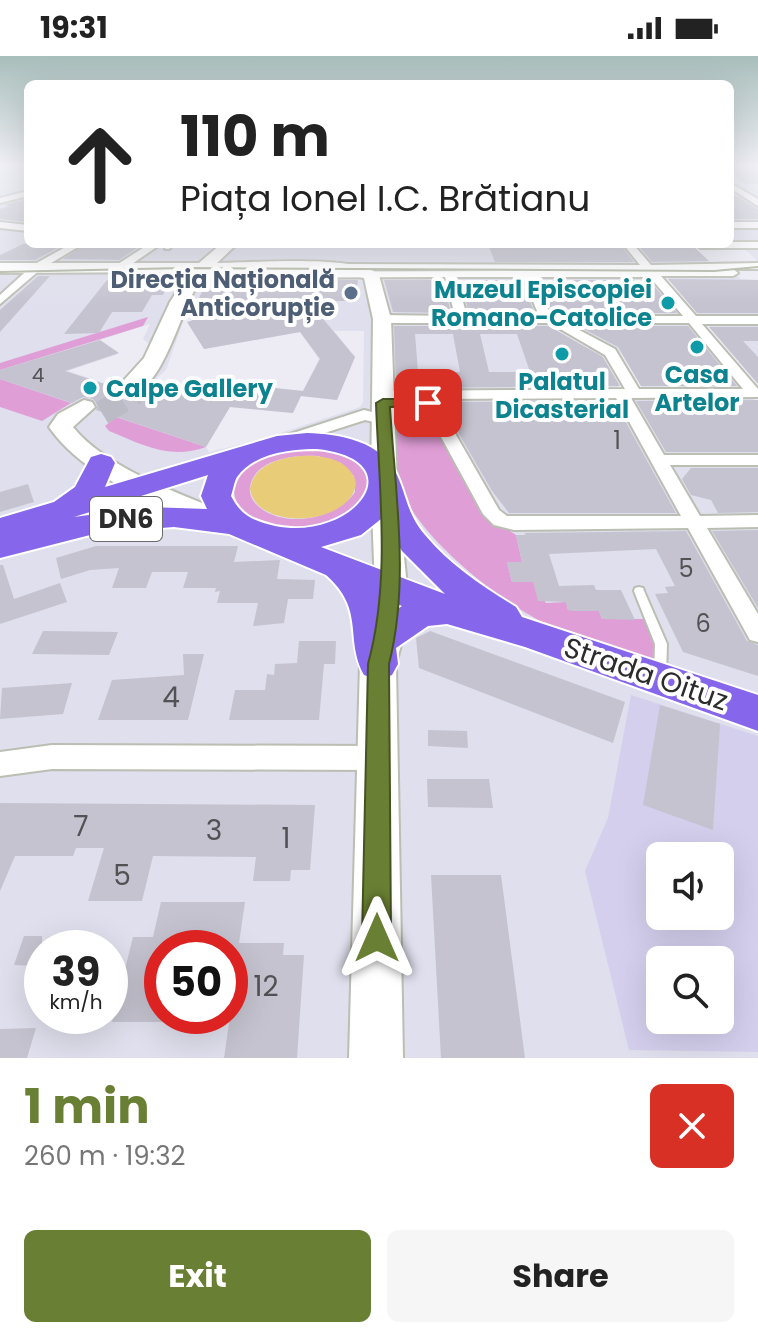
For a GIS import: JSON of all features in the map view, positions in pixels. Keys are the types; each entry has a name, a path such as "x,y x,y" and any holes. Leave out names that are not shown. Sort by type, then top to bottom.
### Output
{"main road":[{"path":"126,390 149,383 155,354 175,307 208,270 240,248"},
{"path":"247,248 280,263 320,267"},
{"path":"0,278 30,272 122,266 208,270"},
{"path":"0,268 30,272 339,267 371,275 382,319 384,485 391,587 382,650 377,758 376,1058"},
{"path":"49,514 82,498 85,431 93,410"},
{"name":"DN6","path":"0,529 261,448 300,441 344,446 373,461 381,472 384,485 382,498 373,511 339,532 291,540 249,532 223,513 217,500 217,487 234,463 261,448"},
{"path":"86,451 146,484 249,532"},
{"name":"Strada Oituz","path":"384,485 391,510 416,546 465,590 535,635"},
{"name":"DN6","path":"0,547 71,528 135,518 207,519 324,559 391,587"},
{"path":"324,559 348,574 364,595 382,650"},
{"name":"Strada Oituz","path":"391,587 457,613 535,635 758,713"},
{"path":"382,650 423,611 440,609 457,613"}],"street":[{"path":"0,225 24,228"},
{"path":"734,225 758,225"},
{"path":"734,245 758,245"},
{"path":"0,301 30,272 71,248"},
{"path":"122,266 159,248"},
{"path":"632,248 755,394"},
{"path":"704,248 723,265 758,266"},
{"path":"208,270 450,275 654,272 721,268 733,273 654,272 339,267"},
{"path":"738,277 758,272"},
{"path":"450,275 462,319"},
{"path":"528,277 548,319 610,352 628,399 658,460 758,634"},
{"path":"382,319 758,320"},
{"path":"261,448 383,406 438,400 628,399 755,394"},
{"path":"438,400 448,435 496,518 514,524 758,521"},
{"path":"658,460 758,460"},
{"path":"0,764 52,757 377,758"}],"lane":[{"path":"639,591 661,642 659,680"}],"shaded area":[{"path":"734,245 743,248 758,261 758,280 741,279 732,271 712,264 695,248 734,248"},
{"path":"520,277 535,277 553,315 682,316 652,277 667,277 700,316 758,316 758,324 707,324 758,383 758,405 689,324 567,324 621,353 643,389 620,390 598,348 562,348 551,323 394,323 394,315 536,315"},
{"path":"186,313 193,313 199,318 204,349 300,332 319,359 303,391 200,381 189,391 168,398 155,399 138,394 166,370"},
{"path":"148,317 143,326 0,370 0,363"},
{"path":"150,324 143,339 149,344 139,367 115,387 68,371 118,354 100,340"},
{"path":"334,331 364,331 363,402 360,407 259,440 209,452 206,447 218,427 198,421 208,405 292,413 301,396 337,400 355,357"},
{"path":"0,379 71,403 42,421 0,407"},
{"path":"434,406 496,522 516,535 522,562 507,562 512,582 533,582 546,603 566,602 568,610 599,611 602,619 651,619 662,662 583,638 540,621 476,578 434,538 403,495 396,474 393,407"},
{"path":"116,417 206,447 180,452 145,446 109,431 105,426"},
{"path":"302,450 340,454 355,461 367,473 372,481 356,513 324,526 289,529 264,524 244,512 237,503 234,491 246,469 266,457","holes":["318,456 341,463 354,476 355,492 346,502 322,515 293,519 279,517 256,504 251,496 253,477 278,460"]},
{"path":"301,456 334,460 348,469 356,483 350,497 338,508 304,518 269,512 256,503 250,489 257,474 269,464"},
{"path":"631,695 758,736 758,1052 629,1050 585,871 608,818"}],"building":[{"path":"0,211 24,211 24,222 0,219"},
{"path":"734,211 758,211 758,219 734,219"},
{"path":"23,244 24,248 58,248 35,260 0,260 0,255"},
{"path":"80,248 137,248 119,260 63,259"},
{"path":"490,248 623,248 634,262 495,262"},
{"path":"640,248 695,248 709,261 652,262"},
{"path":"38,276 50,276 0,332 0,310"},
{"path":"668,279 758,280 758,313 697,313"},
{"path":"107,280 172,280 163,295 152,295 142,312 112,312 99,333 64,334"},
{"path":"208,280 358,280 355,301 308,301 355,357 337,400 301,396 293,413 230,407 206,447 96,410 98,405 93,399 83,397 72,403 0,379 0,370 100,340 119,353 65,371 114,387 113,393 124,400 138,394 156,400 168,398 189,391 200,380 303,391 320,359 300,332 204,349 187,322 199,318 192,312"},
{"path":"384,280 443,280 451,313 393,312"},
{"path":"460,280 521,280 535,313 469,313"},
{"path":"538,280 649,280 677,313 553,313"},
{"name":"Palatul Dicasterial","path":"394,326 549,326 603,357 620,386 396,388","holes":["415,334 453,334 460,372 418,372","480,334 517,334 530,372 489,372"]},
{"path":"578,326 688,326 737,386 641,386 618,347"},
{"path":"709,327 758,327 758,341 743,341 758,357 758,384"},
{"path":"758,400 758,452 666,452 636,401"},
{"path":"614,401 676,513 509,513 492,491 459,434 450,402"},
{"path":"691,468 758,468 758,512 718,513 711,500 691,495 682,479"},
{"path":"28,484 34,502 0,512 0,492"},
{"path":"758,530 758,608 712,531"},
{"path":"686,531 747,641 758,645 758,676 683,652 655,594 668,593 665,587 675,586 656,549 549,554 559,586 594,585 596,590 621,590 635,620 602,619 599,611 568,610 566,602 538,601 533,582 512,582 507,562 522,562 516,535 526,535 524,533"},
{"path":"96,546 238,546 234,562 280,560 277,579 315,580 313,599 288,599 284,623 253,626 258,603 217,603 220,591 215,592 216,588 183,588 188,572 152,572 146,588 112,588 119,568 90,570 61,579 56,558"},
{"path":"0,565 3,565 14,599 60,583 67,602 0,624"},
{"path":"43,631 118,632 109,655 32,654"},
{"path":"430,631 625,702 613,743 419,668 416,638"},
{"path":"299,641 336,641 335,664 324,664 319,720 229,720 235,690 265,690 267,674 274,675 275,664 297,663"},
{"path":"183,654 204,654 188,720 98,720 112,680 184,675"},
{"path":"72,683 63,714 0,719 2,688"},
{"path":"660,705 720,724 713,830 643,805"},
{"path":"428,730 467,731 468,748 428,746"},
{"path":"427,779 489,779 493,808 428,807"},
{"path":"0,803 315,805 310,870 291,870 290,881 253,881 256,857 153,856 142,901 88,901 104,848 76,848 73,856 15,856 0,891"},
{"path":"431,875 501,875 525,1058 441,1058"},
{"path":"161,902 245,902 241,930 155,930"},
{"path":"24,936 24,965 14,965"},
{"path":"133,937 144,937 144,1022 128,1022 128,957"},
{"path":"248,943 284,943 283,955 304,955 297,1058 224,1058 227,1034 248,1034"},
{"path":"24,1028 24,1034 34,1034 27,1058 0,1058 0,1029"}],"tunnel":[{"path":"102,413 135,393"}],"tram line":[{"path":"0,272 183,268 714,271 758,267"}],"place":[{"name":"Direcția Națională Anticorupție","path":"351,293"},
{"name":"Muzeul Episcopiei Romano-Catolice","path":"668,303"},
{"name":"Casa Artelor","path":"697,347"},
{"name":"Palatul Dicasterial","path":"562,354"},
{"name":"Calpe Gallery","path":"90,388"}],"route":[{"path":"377,938 378,664 391,602 383,403 428,403"}]}
